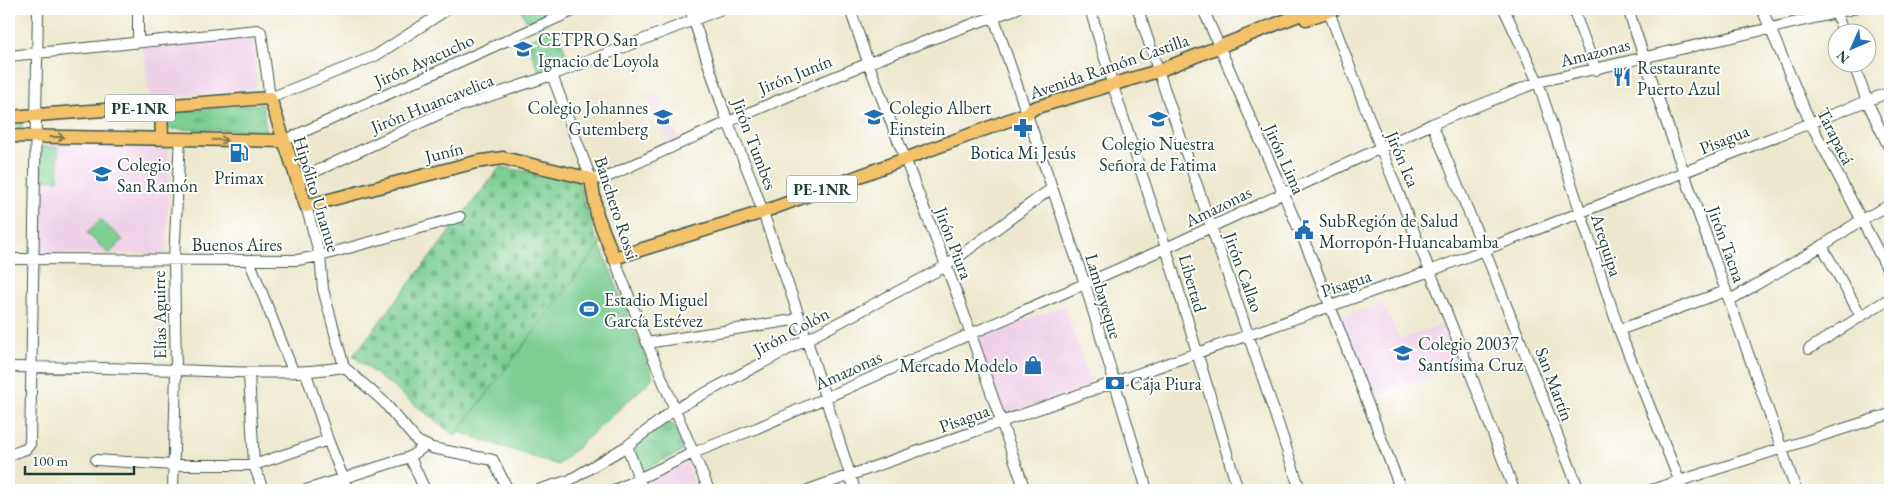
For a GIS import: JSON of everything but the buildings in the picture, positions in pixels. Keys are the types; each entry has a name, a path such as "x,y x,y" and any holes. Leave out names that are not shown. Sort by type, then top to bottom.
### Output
{"main road":[{"name":"Avenida Ramón Castilla","path":"614,258 763,212 1028,113 1035,114 1159,74 1314,9"},
{"name":"Avenida Ramón Castilla","path":"1219,48 1331,9"},
{"name":"PE-1NR","path":"9,117 161,107 255,97 270,98"},
{"name":"Hipólito Unanue","path":"270,98 283,142 306,206"},
{"path":"161,107 162,138"},
{"path":"9,136 180,138 283,142"},
{"name":"Junín","path":"306,206 476,162 503,158 591,179"},
{"name":"Banchero Rossi","path":"591,179 598,215 614,258"}],"street":[{"path":"9,455 29,447 33,367 33,258 38,115 38,9"},
{"path":"9,56 138,42 138,9"},
{"path":"270,98 375,56 434,13 448,9"},
{"name":"Jirón Ayacucho","path":"283,142 577,9"},
{"name":"Jirón Tumbes","path":"690,9 727,120 763,212 800,319 855,490"},
{"name":"Jirón Huancavelica","path":"296,180 448,110 552,75 722,9"},
{"name":"Jirón Piura","path":"850,9 868,62 946,266 1025,490"},
{"name":"Jirón Junín","path":"591,179 605,178 727,120 868,62 993,13 1016,9"},
{"name":"Libertad","path":"1090,9 1166,248 1238,490"},
{"name":"Jirón Callao","path":"1138,9 1210,228 1250,336 1300,490"},
{"name":"Jirón Lima","path":"1203,9 1331,306 1401,490"},
{"name":"Jirón Ica","path":"1331,9 1380,148 1466,360 1514,490"},
{"name":"Arequipa","path":"1504,9 1538,82 1619,330 1681,486"},
{"path":"1573,9 1596,70"},
{"name":"Jirón Tacna","path":"1628,9 1683,174 1796,490"},
{"name":"Tarapacá","path":"1762,9 1810,122 1890,274"},
{"name":"Amazonas","path":"616,490 693,453 757,428 1166,248 1432,124 1538,82 1596,70 1836,11 1853,9"},
{"name":"Lambayeque","path":"993,13 1085,284 1113,383 1147,490"},
{"name":"Hipólito Unanue","path":"138,42 260,30 270,98"},
{"path":"1856,72 1866,101 1890,150"},
{"name":"Banchero Rossi","path":"552,75 591,179"},
{"name":"Pisagua","path":"808,490 1198,355 1430,271 1890,92"},
{"name":"San Martín","path":"1432,124 1484,249 1579,490"},
{"name":"Elías Aguirre","path":"173,490 176,370 174,260 180,138"},
{"name":"Jirón Colón","path":"538,490 570,480 627,446 675,409 946,266 1052,188"},
{"path":"1619,330 1728,296 1822,246 1861,220 1890,205"},
{"name":"Hipólito Unanue","path":"306,206 320,256 323,289 344,367"},
{"name":"Buenos Aires","path":"9,259 297,260 320,256 460,217"},
{"path":"1822,246 1861,316"},
{"name":"Banchero Rossi","path":"614,258 647,343 709,490"},
{"path":"249,260 293,371"},
{"path":"1809,349 1890,298"},
{"path":"647,343 800,319"},
{"path":"9,367 176,370 249,374 293,371 306,373 344,367 383,401 411,435 425,446 493,460 508,490"},
{"path":"306,373 328,440 345,478 348,490"},
{"path":"249,374 254,465 263,490"},
{"path":"1651,490 1681,486 1781,447 1890,414"},
{"path":"96,460 174,465 254,465 328,440"},
{"path":"306,490 410,457 425,446"},
{"path":"627,446 642,490"},
{"path":"410,457 425,490"},
{"path":"570,480 575,490"}],"shaded area":[{"path":"253,34 256,86 254,89 150,98 143,46"},
{"name":"Colegio Johannes Gutemberg","path":"656,92 679,138 670,142 646,96"},
{"name":"Colegio Albert Einstein","path":"883,110 886,116 864,125 862,118"},
{"name":"Colegio Nuestra Señora de Fatima","path":"1167,112 1169,119 1149,126 1147,118"},
{"name":"Colegio San Ramón","path":"37,142 167,144 169,148 167,254 35,253"},
{"name":"Colegio 20037 Santísima Cruz","path":"1383,304 1400,339 1444,324 1459,365 1368,399 1337,317"},
{"name":"Mercado Modelo","path":"1064,306 1091,384 1087,387 999,416 973,338"},
{"path":"686,463 697,490 646,490 643,481 669,473 669,470"}],"green space":[{"path":"521,9 540,9 547,23 530,30"},
{"path":"556,28 571,65 540,75 527,40"},
{"path":"263,104 266,131 165,129 164,113"},
{"path":"22,120 23,132 9,132 9,121"},
{"path":"41,147 58,147 58,180 41,179"},
{"path":"500,167 578,180 596,239 602,243 455,436 353,356"},
{"path":"100,219 123,240 109,254 87,233"},
{"name":"Estadio Miguel García Estévez","path":"600,245 653,376 651,380 558,465 458,432"},
{"path":"669,423 674,425 683,451 640,471 630,445"}],"place":[{"name":"CETPRO San Ignacio de Loyola","path":"523,49"},
{"name":"Restaurante Puerto Azul","path":"1622,77"},
{"name":"Colegio Johannes Gutemberg","path":"663,117"},
{"name":"Colegio Albert Einstein","path":"874,117"},
{"name":"Colegio Nuestra Señora de Fatima","path":"1158,119"},
{"name":"Botica Mi Jesús","path":"1023,128"},
{"name":"Primax","path":"239,153"},
{"name":"Colegio San Ramón","path":"102,174"},
{"name":"SubRegión de Salud Morropón-Huancabamba","path":"1304,230"},
{"name":"Estadio Miguel García Estévez","path":"589,309"},
{"name":"Colegio 20037 Santísima Cruz","path":"1403,353"},
{"name":"Mercado Modelo","path":"1033,365"},
{"name":"Caja Piura","path":"1115,383"}]}
